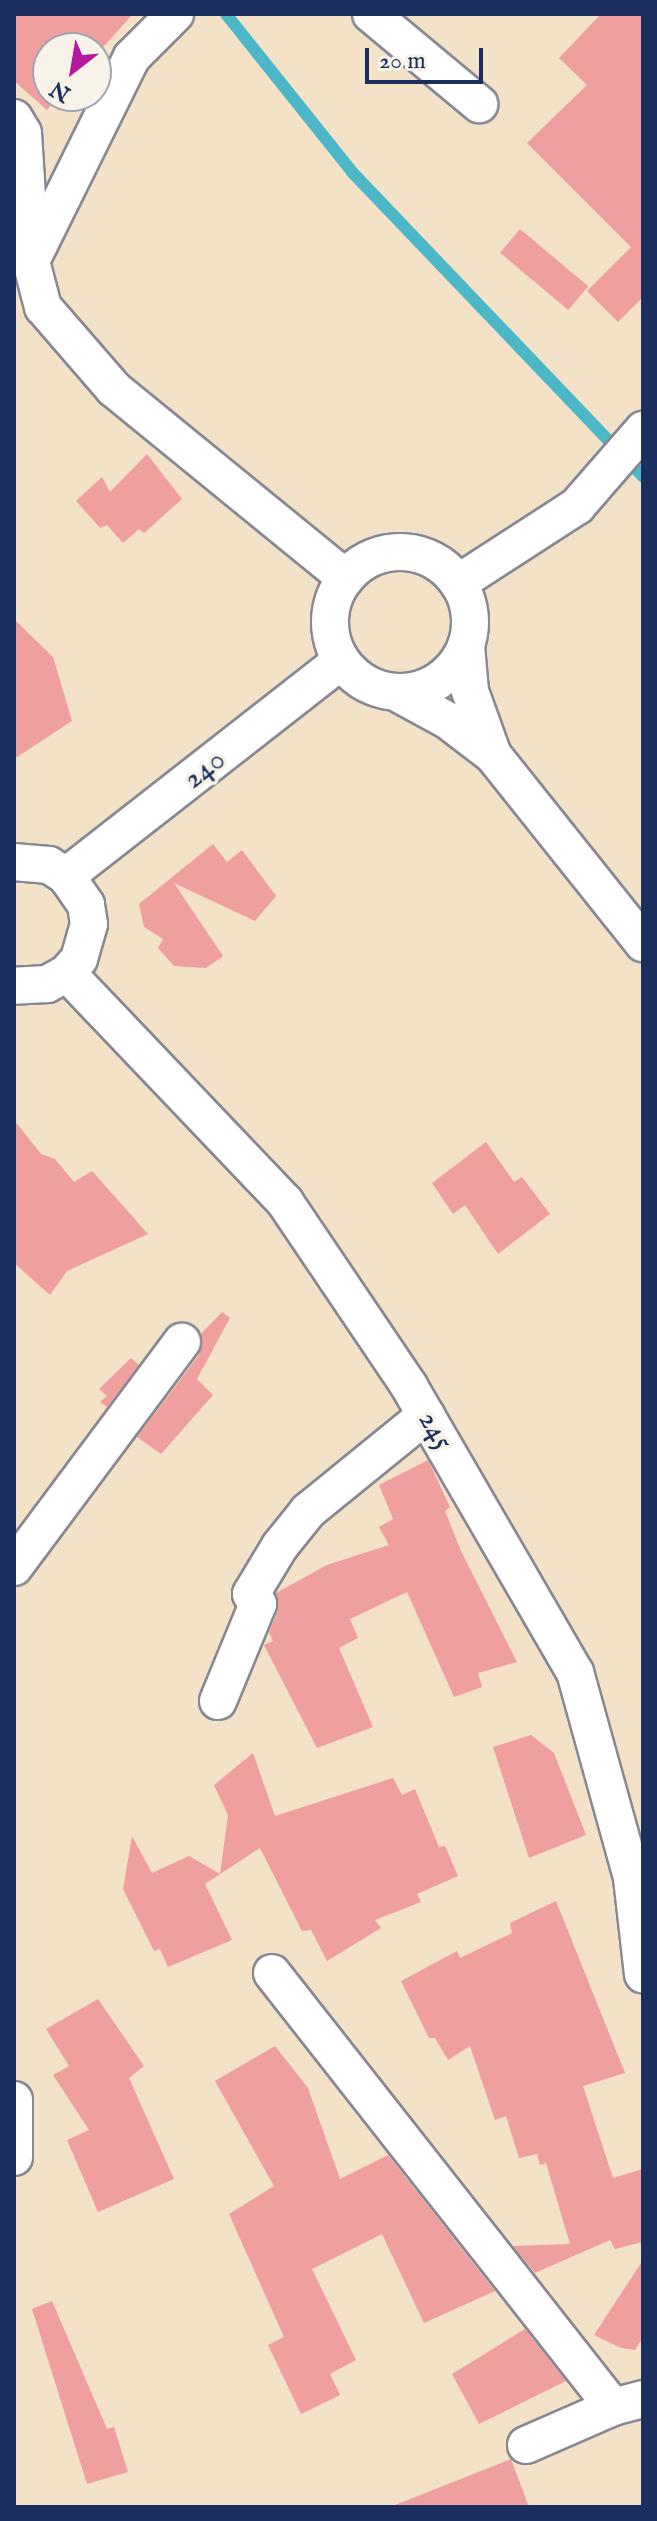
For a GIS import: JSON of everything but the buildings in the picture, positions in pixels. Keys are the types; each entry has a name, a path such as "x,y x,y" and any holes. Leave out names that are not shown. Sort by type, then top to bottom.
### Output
{"street":[{"path":"31,261 132,57 175,14"},
{"path":"371,14 479,104"},
{"path":"14,118 23,133 31,261 43,307 114,389 346,578"},
{"path":"458,583 577,506 643,430"},
{"path":"493,755 470,691 466,646 471,625 458,583 424,556 403,552 362,563 346,578 330,618 341,661 356,677 397,693 447,720 493,755 643,943"},
{"path":"397,693 440,681 466,646"},
{"name":"240","path":"66,876 341,661"},
{"path":"14,862 49,865 66,876 86,905 89,924 79,959 67,973 47,984 14,986"},
{"name":"245","path":"67,973 285,1202 426,1415 575,1672 632,1878 643,1974"},
{"path":"14,1567 182,1342"},
{"path":"218,1701 258,1604 251,1594 280,1546 308,1511 426,1415"},
{"path":"272,1973 628,2403 526,2445"},
{"path":"14,2100 14,2157"}],"waterway":[{"path":"226,14 352,172 643,477"}]}
